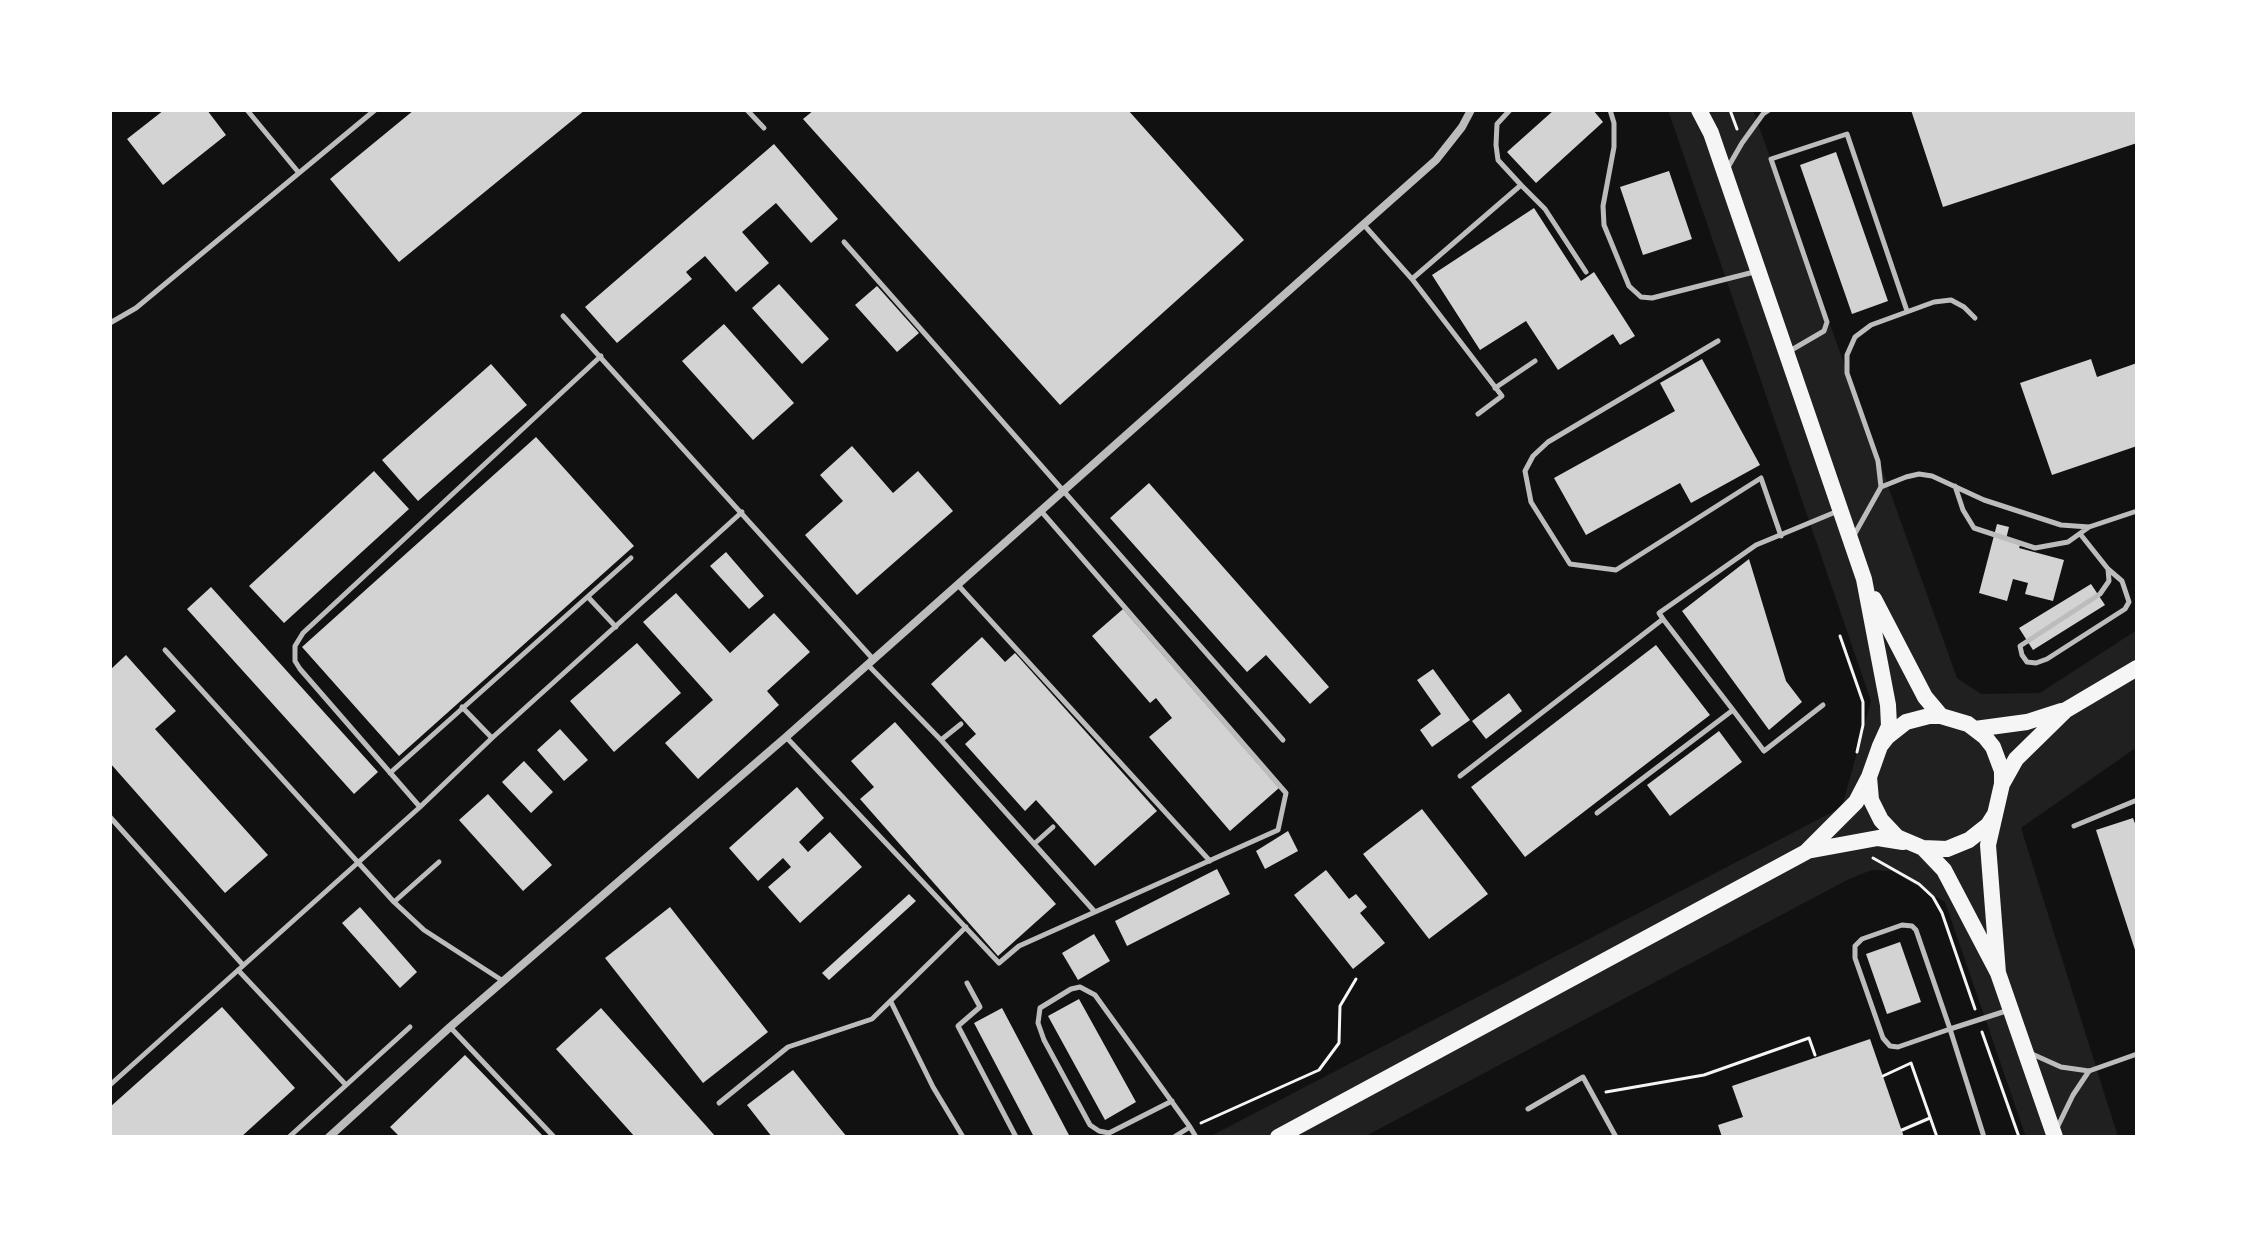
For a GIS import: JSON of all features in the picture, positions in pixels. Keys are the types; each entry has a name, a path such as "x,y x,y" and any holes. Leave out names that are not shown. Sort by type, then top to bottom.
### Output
{"main road":[{"path":"1699,110 1711,133"},
{"path":"1706,110 1711,133 1864,579 1925,697 1941,716"},
{"path":"1806,852 1856,802 1889,726 1888,705 1864,579"},
{"path":"1975,729 2027,722 2066,710 2137,668"},
{"path":"2002,784 2016,759 2066,710"},
{"path":"1880,746 1906,722 1941,716 1959,720 1975,729 1993,747 2002,771 2002,784 1988,845 1998,973"},
{"path":"1869,777 1875,811 1888,829 1915,845 1944,870 1998,973 2054,1136"},
{"path":"1278,1137 1806,852 1878,838 1947,849 1969,840 1988,825 1995,814"}],"street":[{"path":"335,1135 450,1027 786,737 1436,160 1471,110"}],"lane":[{"path":"247,110 299,173"},
{"path":"110,323 136,308 375,110"},
{"path":"747,110 764,128"},
{"path":"1510,110 1497,124 1494,133 1498,160 1545,209 1586,272"},
{"path":"1610,110 1614,123 1614,147 1603,206 1604,225 1629,286 1641,297 1652,298 1758,271"},
{"path":"1725,174 1742,143 1769,110"},
{"path":"1786,353 1824,331 1827,322 1771,159 1847,134 1907,311"},
{"path":"1412,279 1521,185"},
{"path":"1363,224 1412,279 1502,396 1478,414"},
{"path":"844,242 1283,740"},
{"path":"1851,542 1881,487 1878,461 1847,373 1847,355 1855,337 1871,325 1907,311 1951,300 1975,318"},
{"path":"563,316 742,512 870,662 1095,912"},
{"path":"1718,341 1548,442 1533,456 1525,471 1531,502 1570,564 1616,570 1761,478 1781,536"},
{"path":"420,807 300,669 295,661 295,646 303,633 601,356"},
{"path":"1495,388 1535,361"},
{"path":"1881,487 1919,474 1955,485 1984,500 2061,525 2089,527 2137,511"},
{"path":"1955,485 1963,510 1974,528 2035,548 2068,542 2089,527"},
{"path":"786,737 999,963 1019,946 1278,830 1286,793 1040,510"},
{"path":"1823,705 1764,751 1659,613 1756,545 1840,510"},
{"path":"110,1085 742,512"},
{"path":"2081,535 2108,569 2122,581 2129,602 2125,609 2047,659 2027,662 2020,646 2100,594 2109,581 2108,569"},
{"path":"390,773 631,558"},
{"path":"956,584 1210,861"},
{"path":"588,597 616,627"},
{"path":"1460,776 1663,619"},
{"path":"165,650 394,902 424,930 504,981"},
{"path":"462,707 492,738"},
{"path":"1597,813 1733,710"},
{"path":"941,740 961,724"},
{"path":"2074,826 2137,800"},
{"path":"110,817 346,1085"},
{"path":"1034,844 1053,827"},
{"path":"394,902 439,862"},
{"path":"1984,1137 1950,1029 1912,926 1902,925 1858,942 1855,958 1886,1042 1898,1047 1950,1029 2011,1009"},
{"path":"719,1103 788,1047 872,1019 966,927"},
{"path":"967,983 980,1007 958,1026 1016,1137"},
{"path":"1172,1101 1109,1133 1090,1125 1044,1040 1038,1023 1040,1008 1071,989 1080,987 1089,990 1095,995 1172,1101 1196,1137"},
{"path":"891,1002 933,1087 963,1137"},
{"path":"289,1137 410,1027"},
{"path":"450,1027 554,1137"},
{"path":"2025,1050 2061,1067 2089,1071 2137,1054"},
{"path":"2054,1136 2073,1095 2089,1071"},
{"path":"1528,1109 1583,1077 1616,1137"},
{"path":"1174,1137 1190,1127"}],"path":[{"path":"1730,110 1742,143"},
{"path":"1840,636 1863,702 1863,725 1856,760"},
{"path":"1859,841 1867,855 1919,884 1933,897 1942,913 2019,1137"},
{"path":"1190,1127 1319,1070 1339,1043 1340,1006 1356,979"},
{"path":"1592,1094 1704,1075 1809,1038 1815,1055"},
{"path":"1883,1076 1911,1063 1937,1137"},
{"path":"1902,1130 1930,1118"}],"shaded area":[{"path":"1668,110 1753,110 1957,678 1981,694 2040,693 2137,630 2137,747 2021,828 2118,1137 2026,1137 1945,902 1892,871 1872,870 1849,879 1364,1137 1209,1137 1842,807 1871,701"}],"building":[{"path":"164,110 207,110 226,135 163,185 127,139"},
{"path":"414,110 585,110 399,262 330,179"},
{"path":"814,110 1128,110 1244,240 1060,405 803,119"},
{"path":"1554,110 1593,110 1603,122 1536,183 1507,152"},
{"path":"1911,110 2137,110 2137,143 1943,207"},
{"path":"774,144 838,219 811,243 776,203 742,232 769,263 736,292 705,256 686,272 692,279 617,343 585,307"},
{"path":"1836,152 1888,301 1852,314 1800,165"},
{"path":"1669,171 1692,239 1643,255 1620,187"},
{"path":"1534,208 1581,281 1594,272 1635,336 1620,345 1613,334 1558,370 1526,321 1480,350 1432,275"},
{"path":"779,284 829,339 802,364 752,308"},
{"path":"877,286 919,333 897,352 855,305"},
{"path":"724,324 794,403 753,440 682,361"},
{"path":"1702,359 1760,465 1691,503 1680,483 1586,535 1554,478 1675,411 1660,383"},
{"path":"2091,359 2097,377 2137,363 2137,446 2052,475 2020,383"},
{"path":"491,364 527,405 418,501 382,460"},
{"path":"536,437 634,546 399,756 302,647"},
{"path":"852,446 893,493 918,471 953,511 857,595 805,535 843,501 820,475"},
{"path":"374,471 409,509 284,623 249,586"},
{"path":"1149,483 1329,687 1310,704 1266,655 1247,672 1110,518"},
{"path":"1997,524 2009,527 2006,539 2021,543 2019,548 2064,560 2053,601 2025,594 2028,583 2013,579 2007,601 1979,593"},
{"path":"726,552 764,596 749,609 710,566"},
{"path":"1749,559 1786,681 1802,702 1769,730 1682,611"},
{"path":"2091,584 2105,605 2033,650 2019,628"},
{"path":"211,587 378,772 354,794 187,609"},
{"path":"676,593 730,653 774,613 810,652 767,691 779,705 698,779 665,743 713,700 643,622"},
{"path":"1123,609 1279,788 1230,831 1149,737 1172,718 1156,698 1150,703 1092,636"},
{"path":"982,637 1005,662 1015,653 1157,811 1095,866 1036,800 1025,811 965,744 976,734 931,684"},
{"path":"637,643 681,693 614,752 570,701"},
{"path":"1656,645 1710,715 1525,857 1471,787"},
{"path":"126,655 176,711 155,729 268,855 225,893 110,763 110,670"},
{"path":"1433,669 1470,720 1432,747 1420,730 1441,714 1417,680"},
{"path":"1509,693 1522,711 1486,739 1472,721"},
{"path":"895,722 1056,904 998,956 860,799 874,787 851,761"},
{"path":"560,729 588,760 564,781 537,750"},
{"path":"1719,731 1742,762 1670,816 1647,785"},
{"path":"524,761 553,792 531,813 502,782"},
{"path":"797,787 824,818 799,842 808,852 830,832 862,867 800,923 768,887 791,867 783,858 758,881 729,848"},
{"path":"488,794 552,865 523,891 459,820"},
{"path":"1422,809 1488,894 1429,939 1363,854"},
{"path":"2133,818 2137,829 2136,953 2096,830"},
{"path":"1288,831 1298,851 1265,869 1256,851"},
{"path":"1217,869 1230,894 1127,946 1115,921"},
{"path":"1326,870 1349,899 1356,894 1367,907 1360,913 1385,943 1353,969 1294,895"},
{"path":"909,894 916,901 829,980 822,973"},
{"path":"360,907 417,972 400,988 342,923"},
{"path":"670,907 768,1032 703,1083 605,958"},
{"path":"1094,934 1110,961 1078,980 1062,953"},
{"path":"1900,942 1921,1002 1887,1014 1866,954"},
{"path":"1079,999 1136,1102 1105,1120 1048,1016"},
{"path":"222,1007 295,1088 241,1137 110,1137 110,1107"},
{"path":"601,1008 716,1137 635,1137 556,1049"},
{"path":"1002,1008 1070,1137 1034,1137 974,1023"},
{"path":"1870,1039 1904,1137 1722,1137 1718,1125 1743,1117 1732,1086"},
{"path":"465,1055 544,1137 400,1137 390,1127"},
{"path":"793,1070 847,1137 772,1137 747,1105"}]}
